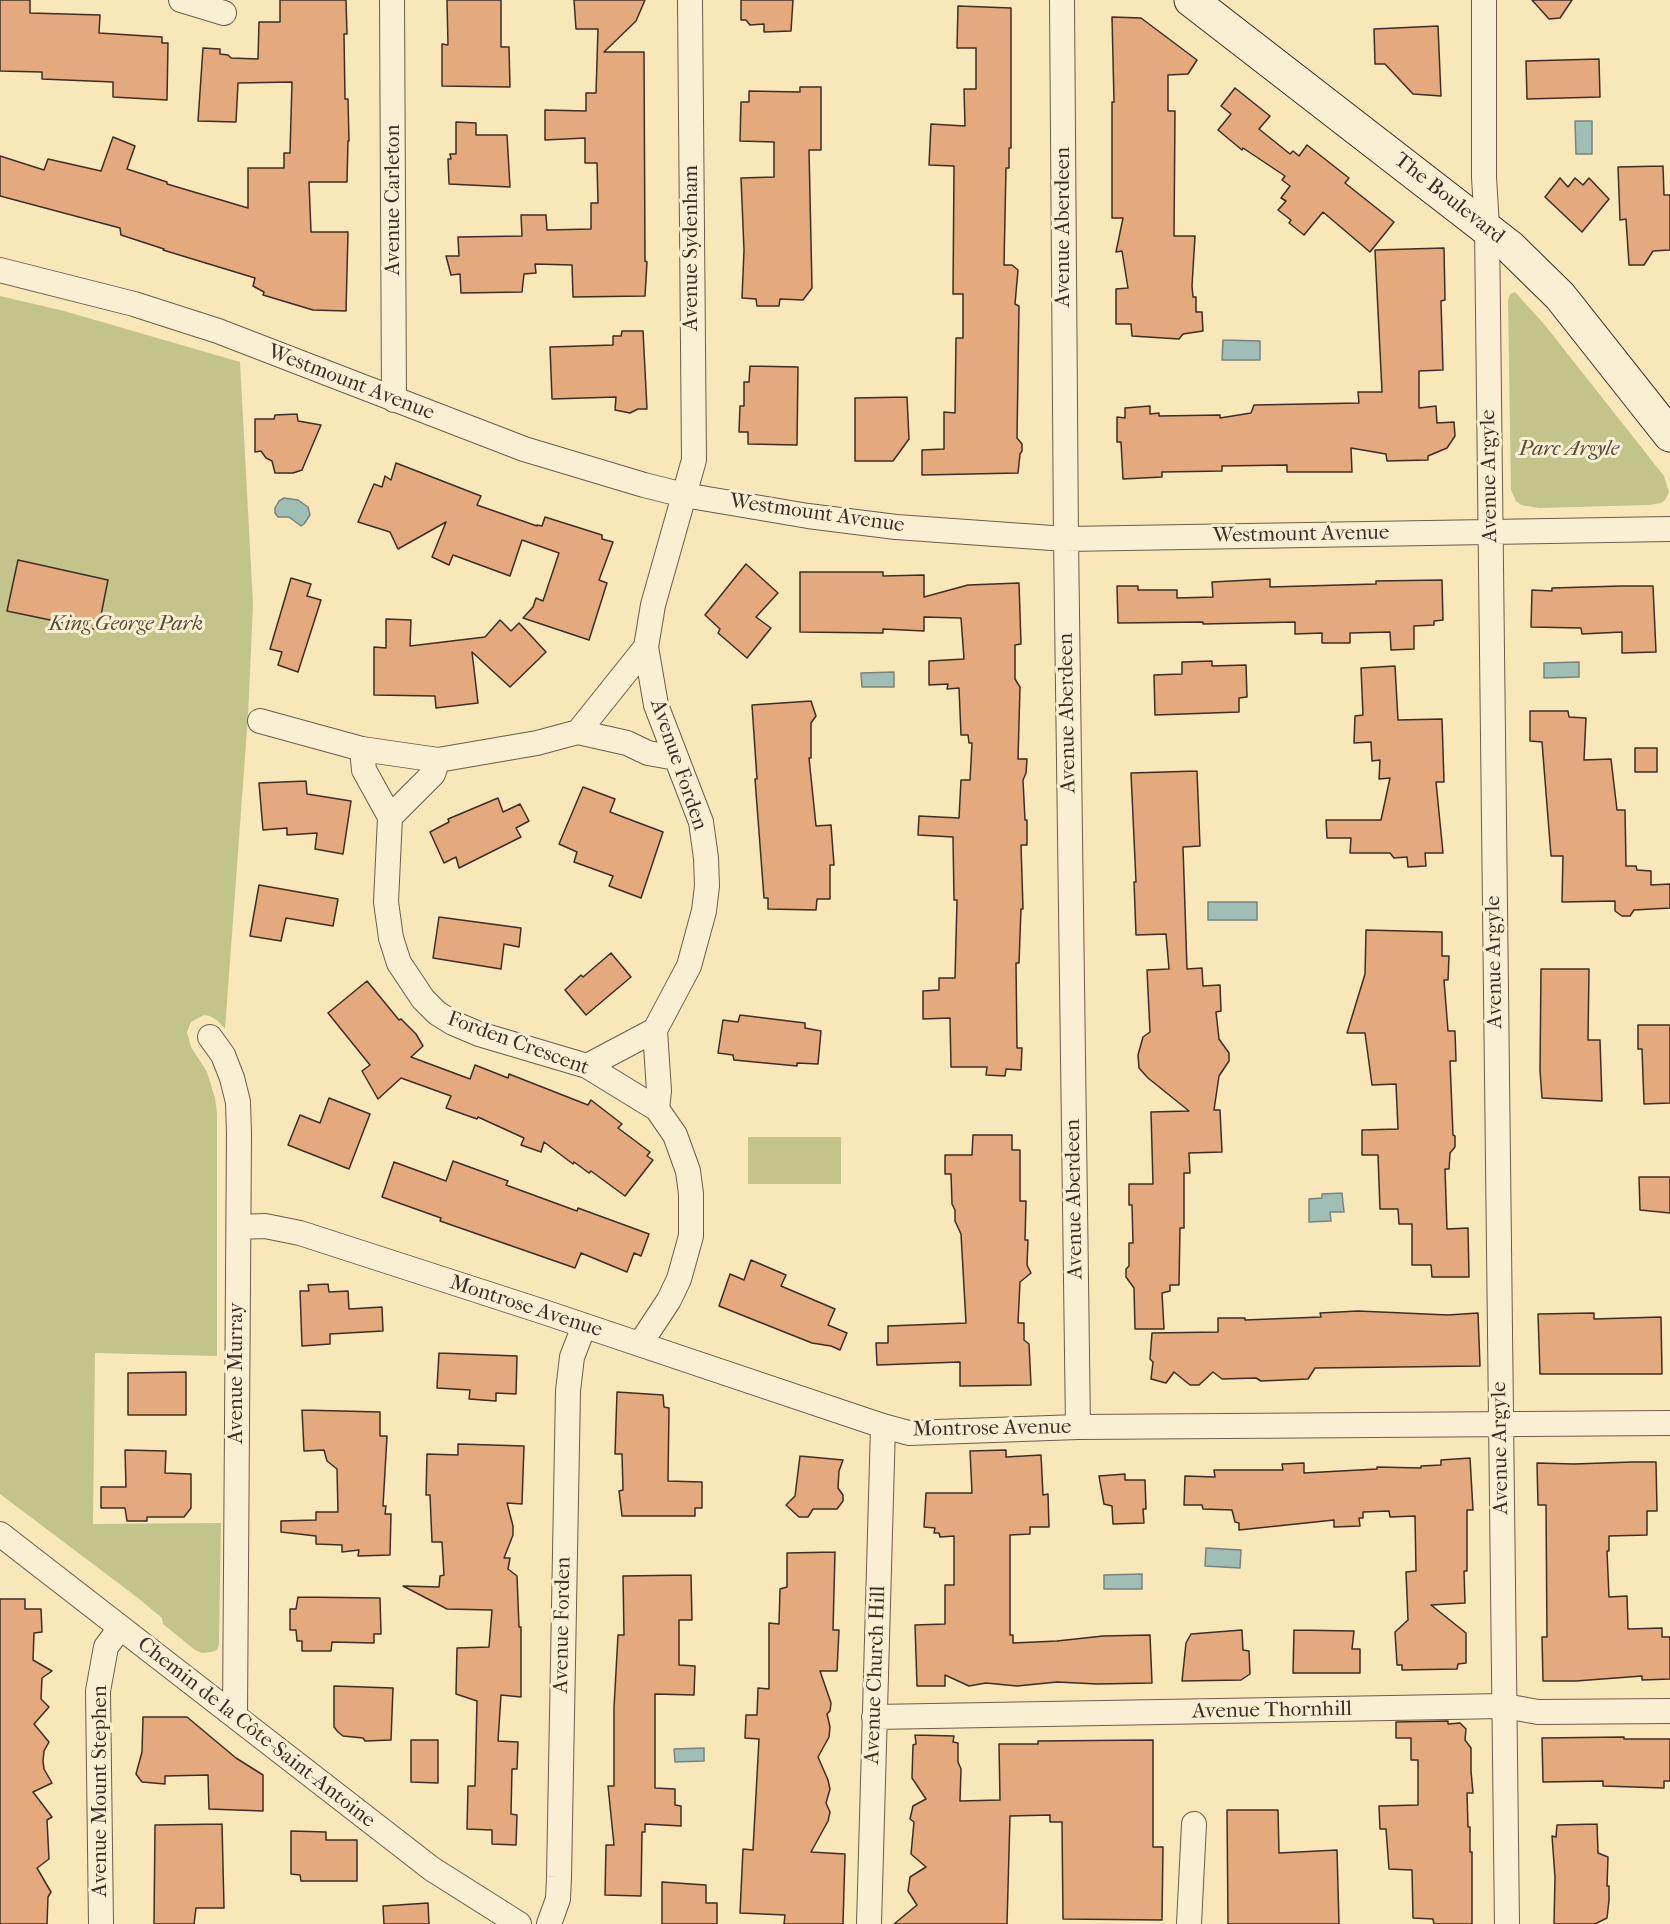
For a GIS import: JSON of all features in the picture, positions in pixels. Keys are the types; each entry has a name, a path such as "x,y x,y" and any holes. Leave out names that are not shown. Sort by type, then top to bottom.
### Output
{"main road":[{"name":"The Boulevard","path":"1191,0 1487,227 1520,255 1560,296 1670,435"}],"street":[{"path":"181,0 224,13"},
{"name":"Avenue Carleton","path":"392,0 394,400"},
{"name":"Avenue Sydenham","path":"684,495 694,460 690,0"},
{"name":"Avenue Aberdeen","path":"1062,0 1066,539 1078,1427"},
{"name":"Avenue Argyle","path":"1484,0 1484,165 1487,227 1508,1924"},
{"name":"Westmount Avenue","path":"0,270 134,304 218,331 524,449 684,495 808,516 896,527 1066,539 1670,529"},
{"name":"Avenue Forden","path":"655,1030 689,966 704,911 707,886 701,822 656,705 646,647 653,605 684,495"},
{"path":"578,732 646,647"},
{"path":"260,722 362,749 438,760 537,743 578,732 627,743 648,753 676,758"},
{"path":"362,749 364,770 390,817 433,774 438,760"},
{"name":"Forden Crescent","path":"390,817 386,902 391,938 399,963 423,999 437,1013 479,1034 587,1066 657,1109"},
{"path":"587,1066 655,1030 659,1091 657,1109 675,1135 688,1171 691,1194 691,1236 680,1279 640,1344"},
{"name":"Avenue Murray","path":"210,1037 223,1055 238,1102 235,1715"},
{"name":"Montrose Avenue","path":"239,1227 265,1226 300,1233 883,1426 909,1432 1078,1427 1670,1423"},
{"name":"Avenue Forden","path":"549,1924 558,1899 559,1877 568,1390 572,1357 584,1326"},
{"name":"Avenue Church Hill","path":"869,1924 883,1426"},
{"name":"Chemin de la Côte-Saint-Antoine","path":"0,1533 432,1869 519,1924"},
{"name":"Avenue Mount Stephen","path":"101,1924 98,1691 106,1647 120,1628"},
{"name":"Avenue Thornhill","path":"874,1717 1505,1706 1538,1712 1670,1711"},
{"path":"1189,1924 1194,1824"}],"green space":[{"name":"Parc Argyle","path":"1515,292 1544,324 1664,476 1669,492 1661,503 1539,508 1521,505 1516,501 1511,490 1508,300 1510,294"},
{"name":"King George Park","path":"0,296 64,311 240,362 253,604 248,716 225,1029 218,1021 204,1015 191,1022 187,1032 191,1047 207,1072 217,1114 217,1356 95,1353 93,1524 221,1523 219,1645 217,1650 211,1652 202,1653 195,1650 163,1624 162,1618 138,1598 0,1494"},
{"path":"748,1137 841,1137 841,1184 748,1184"}],"water":[{"path":"1575,121 1592,121 1592,154 1576,154"},
{"path":"1223,340 1260,341 1260,360 1222,360"},
{"path":"284,498 298,500 308,507 310,515 304,524 301,526 289,517 278,517 275,508"},
{"path":"1579,662 1579,677 1544,678 1544,663"},
{"path":"894,672 894,687 862,687 861,673"},
{"path":"1208,902 1257,902 1257,920 1208,920"},
{"path":"1342,1193 1344,1212 1330,1212 1331,1221 1309,1222 1309,1199 1322,1198 1322,1194"},
{"path":"1206,1548 1241,1550 1240,1568 1205,1566"},
{"path":"1142,1574 1142,1589 1104,1589 1104,1575"},
{"path":"704,1748 704,1761 675,1762 674,1749"}],"building":[{"path":"0,0 30,0 30,13 100,15 99,33 162,37 162,43 168,43 167,100 113,97 113,82 42,79 42,72 0,71"},
{"path":"280,0 346,0 345,99 348,99 349,141 347,182 309,182 311,232 348,232 346,311 313,310 263,295 264,292 253,286 255,278 121,235 120,228 0,196 0,156 44,170 48,159 101,171 113,137 135,146 127,169 167,182 167,184 248,208 248,168 284,168 284,153 290,153 292,82 238,83 236,122 198,121 203,48 220,49 220,54 231,58 258,59 259,22 280,22"},
{"path":"447,0 501,0 501,47 509,47 510,87 442,86 442,44 448,45"},
{"path":"574,0 645,0 636,21 604,52 644,52 645,261 647,262 645,296 573,297 572,265 535,264 536,273 524,274 522,292 461,293 460,274 451,275 446,256 459,256 458,237 522,236 521,215 546,215 547,230 591,229 591,203 598,203 597,163 585,163 585,138 545,140 545,110 586,111 586,93 596,93 598,29 576,29"},
{"path":"741,0 793,0 791,31 764,32 764,24 750,25 746,20 741,20"},
{"path":"1532,0 1572,0 1560,18 1549,19"},
{"path":"958,6 1011,8 1011,148 1009,148 1009,168 1006,168 1004,265 1012,265 1018,270 1015,304 1019,306 1017,438 1022,444 1022,451 1018,473 922,475 922,450 944,449 944,412 955,413 956,338 963,338 963,294 953,294 954,166 929,165 931,124 965,126 964,89 976,89 976,48 957,48"},
{"path":"1112,17 1141,18 1197,60 1188,74 1168,75 1168,111 1175,111 1174,236 1195,236 1192,286 1193,297 1196,297 1196,312 1202,312 1203,331 1183,334 1179,339 1132,336 1131,324 1116,324 1116,289 1128,288 1122,251 1116,252 1123,218 1112,218 1112,102 1114,102"},
{"path":"1438,26 1441,96 1413,94 1385,64 1375,64 1374,29"},
{"path":"1599,59 1600,97 1527,99 1526,61"},
{"path":"800,87 821,87 821,150 809,150 812,288 803,300 780,299 779,306 757,306 756,299 742,298 744,250 741,178 774,177 774,142 740,141 741,102 749,102 749,91 800,92"},
{"path":"1235,88 1270,116 1259,129 1290,154 1293,151 1299,156 1307,145 1349,178 1345,183 1394,222 1370,252 1323,212 1304,235 1289,223 1291,220 1278,210 1286,201 1281,198 1290,186 1282,180 1285,176 1243,148 1242,150 1218,130 1231,114 1221,106"},
{"path":"456,122 476,123 476,135 507,135 510,187 449,184 448,159 451,159 450,154 456,154"},
{"path":"1663,166 1664,195 1670,195 1670,250 1653,251 1644,265 1629,265 1626,219 1620,220 1618,167"},
{"path":"1560,178 1568,187 1575,178 1583,185 1589,178 1609,199 1582,232 1545,197"},
{"path":"1444,248 1445,300 1441,301 1443,370 1419,371 1419,408 1436,406 1437,423 1454,422 1455,436 1447,448 1428,456 1428,460 1387,461 1386,454 1351,448 1352,472 1287,472 1287,465 1222,466 1222,471 1162,472 1162,477 1123,479 1121,442 1117,442 1117,417 1125,418 1125,408 1150,406 1150,414 1159,413 1159,416 1220,415 1220,418 1251,413 1254,405 1359,403 1358,392 1382,392 1375,250"},
{"path":"622,331 643,331 647,409 638,409 630,413 615,410 616,397 552,399 550,347 613,345 613,336 621,336"},
{"path":"750,366 798,367 797,445 748,444 748,432 739,432 740,406 744,406 744,382 749,382"},
{"path":"907,397 909,439 893,461 855,461 855,398"},
{"path":"297,414 298,421 321,425 302,470 293,473 275,473 272,461 266,458 261,451 255,452 255,419 274,419 275,415"},
{"path":"396,463 481,496 477,505 537,526 542,526 545,517 602,535 602,539 613,542 599,580 607,583 589,640 523,618 533,607 536,598 543,601 559,553 522,540 510,576 453,555 449,565 432,557 446,522 398,549 390,532 358,522 374,484 382,487 385,476 391,480"},
{"path":"18,560 108,580 98,630 7,611"},
{"path":"746,564 778,593 756,617 771,628 747,658 718,633 720,629 705,615"},
{"path":"800,572 883,572 883,576 924,575 924,597 968,585 1019,583 1021,644 1015,645 1015,679 1020,687 1018,759 1027,759 1023,780 1027,845 1021,845 1023,909 1021,909 1019,963 1016,963 1017,1048 1022,1048 1021,1070 1006,1069 1005,1076 986,1075 987,1067 951,1067 950,1018 923,1019 923,991 939,990 939,978 955,978 957,900 954,900 953,837 918,835 919,816 959,818 961,780 970,780 972,743 969,743 968,735 961,735 959,688 947,689 948,684 929,685 929,661 964,659 961,618 924,617 924,631 883,629 883,633 800,632"},
{"path":"291,578 311,584 307,596 321,600 298,672 278,665 282,652 270,649"},
{"path":"1270,579 1270,587 1442,580 1443,620 1434,621 1434,625 1414,626 1414,649 1391,650 1390,632 1350,633 1350,643 1322,643 1322,633 1295,634 1295,622 1118,623 1117,586 1138,586 1138,590 1177,590 1177,598 1213,597 1212,582"},
{"path":"1653,586 1656,652 1622,653 1622,632 1582,634 1581,628 1531,627 1532,590 1552,591 1552,588"},
{"path":"386,619 411,620 410,646 485,637 500,620 511,631 519,623 546,652 510,687 472,652 478,703 436,708 435,696 374,695 374,647 386,648"},
{"path":"1212,661 1212,666 1246,665 1247,697 1239,698 1239,712 1155,715 1154,675 1182,674 1182,662"},
{"path":"1395,666 1398,720 1442,719 1444,782 1436,782 1443,853 1425,853 1426,866 1408,867 1407,857 1394,858 1390,853 1350,853 1351,838 1327,838 1326,820 1381,820 1390,778 1379,779 1380,760 1372,761 1371,742 1354,743 1355,716 1363,715 1361,668"},
{"path":"811,701 816,716 811,723 811,758 809,758 816,826 831,825 834,865 830,865 830,899 817,899 816,910 768,909 768,898 764,898 752,705"},
{"path":"1530,711 1568,711 1569,717 1586,718 1584,760 1611,759 1617,810 1625,810 1626,866 1636,866 1637,870 1651,871 1651,885 1670,884 1670,908 1634,910 1630,916 1622,916 1615,911 1615,901 1562,902 1563,856 1551,856 1542,742 1530,741"},
{"path":"1635,748 1657,748 1657,772 1635,772"},
{"path":"1197,771 1200,846 1183,847 1187,969 1202,968 1203,986 1220,985 1221,1011 1216,1012 1219,1039 1229,1053 1229,1061 1219,1076 1214,1110 1220,1110 1222,1152 1189,1153 1190,1173 1184,1173 1184,1228 1180,1228 1179,1285 1170,1285 1170,1291 1162,1293 1164,1329 1135,1329 1134,1288 1126,1277 1126,1269 1129,1266 1129,1243 1133,1243 1129,1184 1153,1184 1151,1112 1189,1111 1139,1068 1138,1055 1143,1037 1150,1032 1147,970 1169,969 1166,934 1136,935 1131,773"},
{"path":"306,781 307,794 351,801 343,854 315,849 317,833 287,835 287,828 263,830 259,783"},
{"path":"583,787 615,799 610,812 663,832 641,898 609,886 613,876 574,862 577,852 559,844"},
{"path":"498,798 503,812 520,804 529,821 516,828 521,837 459,868 456,857 444,863 430,832 449,822 448,819"},
{"path":"259,885 338,899 333,926 286,918 281,941 250,936"},
{"path":"439,917 521,928 519,947 504,944 501,969 433,958"},
{"path":"1366,930 1442,932 1442,956 1449,956 1448,980 1444,980 1448,1031 1455,1031 1456,1061 1450,1061 1455,1147 1450,1153 1449,1169 1445,1169 1447,1229 1468,1228 1469,1277 1432,1277 1431,1265 1412,1265 1412,1224 1399,1224 1398,1209 1380,1209 1378,1155 1362,1155 1362,1130 1398,1129 1396,1084 1372,1085 1365,1033 1347,1033 1365,974"},
{"path":"611,953 631,977 586,1015 565,990"},
{"path":"1541,969 1589,969 1588,1040 1600,1040 1602,1101 1542,1098"},
{"path":"367,981 399,1020 401,1019 416,1034 423,1046 411,1057 470,1079 475,1065 508,1078 509,1074 588,1105 591,1100 622,1124 618,1128 650,1152 647,1156 653,1160 625,1196 591,1171 589,1173 574,1162 573,1164 544,1142 541,1152 521,1145 524,1138 478,1117 477,1119 446,1108 451,1096 401,1078 378,1099 362,1071 370,1065 328,1013"},
{"path":"740,1015 805,1023 805,1028 821,1031 818,1064 797,1063 797,1066 734,1060 733,1055 718,1053 723,1020 738,1022"},
{"path":"1638,1025 1670,1025 1670,1103 1644,1104 1642,1049 1638,1049"},
{"path":"329,1098 370,1114 349,1169 288,1145 300,1115 320,1123"},
{"path":"973,1135 1012,1135 1012,1150 1020,1150 1020,1201 1026,1201 1025,1240 1028,1240 1027,1265 1031,1273 1020,1282 1018,1323 1024,1323 1024,1340 1029,1344 1031,1385 960,1386 960,1362 877,1365 876,1343 888,1343 888,1326 966,1323 961,1234 955,1221 955,1210 952,1204 951,1174 945,1174 945,1155 972,1155"},
{"path":"453,1161 508,1181 506,1185 649,1234 641,1256 634,1253 627,1272 581,1253 575,1268 440,1221 441,1218 382,1197 394,1162 446,1181"},
{"path":"1639,1177 1670,1177 1670,1213 1640,1210"},
{"path":"751,1260 786,1275 781,1286 835,1309 828,1325 847,1333 840,1350 812,1343 719,1306 730,1274 744,1280"},
{"path":"328,1284 329,1292 348,1291 349,1309 382,1307 383,1331 330,1334 330,1344 302,1346 300,1291 309,1291 308,1285"},
{"path":"1358,1311 1448,1315 1478,1313 1480,1366 1315,1368 1308,1379 1261,1381 1256,1378 1222,1379 1213,1372 1199,1385 1190,1385 1174,1372 1166,1383 1151,1379 1152,1333 1218,1332 1218,1318 1245,1318 1245,1320 1321,1317 1320,1313"},
{"path":"1594,1313 1594,1319 1661,1317 1662,1374 1540,1374 1538,1314"},
{"path":"439,1353 517,1356 516,1394 496,1393 496,1401 469,1399 470,1390 437,1388"},
{"path":"186,1372 186,1415 128,1415 128,1373"},
{"path":"617,1392 663,1395 664,1407 669,1408 668,1481 702,1482 702,1508 695,1508 695,1516 622,1516 619,1491 623,1490 622,1454 615,1454"},
{"path":"302,1410 380,1412 380,1436 387,1436 383,1506 386,1506 385,1514 391,1514 390,1555 358,1556 359,1550 342,1552 342,1545 316,1544 316,1536 281,1532 281,1521 316,1520 316,1512 338,1512 337,1469 327,1461 324,1450 304,1451"},
{"path":"458,1444 524,1446 522,1504 507,1503 513,1535 504,1558 510,1558 508,1569 517,1576 519,1627 521,1627 521,1697 501,1695 498,1741 518,1742 517,1769 512,1769 511,1814 517,1815 516,1845 492,1844 492,1830 467,1829 468,1786 475,1786 477,1701 456,1694 457,1648 489,1647 492,1610 447,1609 403,1586 439,1587 440,1576 444,1575 442,1542 432,1542 430,1495 426,1495 427,1454 458,1455"},
{"path":"125,1450 166,1451 165,1473 191,1474 191,1508 184,1517 147,1517 147,1521 127,1521 125,1508 101,1508 101,1487 126,1487"},
{"path":"1006,1450 1006,1457 1041,1455 1043,1495 1048,1494 1049,1527 1030,1527 1030,1534 1010,1535 1010,1635 1013,1635 1013,1643 1150,1635 1152,1683 1057,1682 1017,1686 986,1683 969,1686 945,1675 945,1686 917,1686 915,1625 945,1624 945,1585 954,1585 954,1536 940,1537 939,1533 934,1533 935,1528 924,1527 926,1493 972,1493 970,1451"},
{"path":"800,1456 843,1460 839,1471 838,1488 843,1495 843,1501 837,1509 813,1509 808,1517 799,1517 786,1505 795,1496"},
{"path":"1470,1458 1473,1510 1467,1510 1465,1603 1431,1605 1466,1633 1466,1663 1458,1664 1457,1669 1402,1670 1402,1665 1397,1665 1395,1632 1408,1620 1406,1572 1416,1571 1415,1516 1390,1517 1389,1511 1363,1512 1363,1518 1359,1518 1360,1526 1334,1527 1334,1520 1239,1530 1239,1523 1235,1522 1232,1510 1203,1509 1202,1505 1184,1505 1185,1476 1215,1477 1214,1470 1283,1470 1282,1464 1304,1463 1304,1473 1377,1469 1377,1467 1421,1468 1421,1466 1441,1465 1441,1460"},
{"path":"1656,1462 1657,1511 1647,1511 1647,1535 1609,1536 1609,1551 1607,1551 1609,1597 1627,1596 1628,1629 1662,1628 1662,1637 1670,1637 1670,1679 1642,1680 1642,1676 1543,1681 1542,1637 1547,1637 1546,1505 1538,1505 1537,1463"},
{"path":"1125,1474 1125,1480 1145,1480 1144,1523 1113,1524 1112,1506 1104,1504 1099,1476"},
{"path":"835,1552 833,1630 839,1630 837,1671 820,1671 831,1703 827,1714 830,1727 829,1737 818,1757 830,1789 826,1803 830,1812 828,1821 811,1852 845,1854 843,1924 784,1924 785,1915 740,1913 743,1849 753,1850 759,1739 745,1738 746,1715 757,1715 758,1688 769,1689 769,1623 779,1624 780,1589 787,1587 787,1553"},
{"path":"691,1575 692,1620 679,1620 679,1665 695,1666 694,1695 655,1694 655,1788 675,1789 675,1805 681,1806 681,1826 645,1824 645,1832 642,1832 641,1896 605,1895 606,1845 614,1845 608,1786 614,1786 614,1708 618,1635 624,1635 623,1576"},
{"path":"298,1597 380,1598 381,1634 374,1634 374,1643 332,1642 331,1651 302,1651 302,1641 297,1641 296,1630 290,1630 290,1609 296,1609"},
{"path":"0,1599 25,1599 25,1609 41,1609 42,1632 34,1633 33,1660 52,1671 42,1678 41,1699 49,1707 34,1724 49,1742 44,1751 43,1761 44,1769 52,1783 33,1792 52,1817 47,1820 49,1859 37,1868 51,1892 48,1897 47,1924 0,1924"},
{"path":"1242,1630 1243,1650 1249,1651 1250,1674 1241,1680 1182,1681 1186,1643 1191,1634"},
{"path":"1294,1630 1354,1631 1352,1649 1360,1649 1360,1673 1293,1673"},
{"path":"334,1686 393,1688 391,1740 365,1741 363,1738 343,1736 338,1732 334,1727"},
{"path":"143,1717 187,1717 236,1758 263,1775 263,1811 209,1809 208,1775 165,1776 165,1784 142,1782 136,1774 142,1752"},
{"path":"1448,1721 1448,1724 1460,1723 1466,1729 1465,1740 1471,1748 1473,1793 1467,1793 1470,1852 1472,1852 1472,1924 1434,1924 1433,1919 1413,1918 1412,1870 1389,1869 1386,1829 1380,1829 1379,1806 1418,1805 1418,1760 1411,1760 1411,1738 1396,1738 1396,1722"},
{"path":"915,1735 954,1736 953,1742 958,1743 958,1762 961,1769 960,1801 1000,1800 999,1744 1038,1744 1038,1741 1153,1740 1153,1847 1163,1847 1162,1920 1063,1919 1062,1822 1050,1822 1050,1815 1010,1816 1007,1924 894,1924 917,1905 908,1891 910,1877 926,1867 911,1854 914,1822 910,1819 913,1806 926,1799 912,1778"},
{"path":"1624,1737 1624,1739 1670,1739 1670,1781 1664,1781 1664,1788 1603,1786 1603,1781 1543,1782 1542,1738"},
{"path":"411,1740 438,1740 438,1783 411,1782"},
{"path":"1227,1810 1278,1810 1279,1853 1337,1850 1339,1924 1228,1924"},
{"path":"222,1824 224,1908 196,1908 194,1924 154,1924 155,1825"},
{"path":"1597,1824 1598,1853 1608,1857 1607,1918 1595,1924 1554,1924 1555,1877 1552,1836 1556,1837 1557,1825"},
{"path":"291,1831 326,1832 326,1840 357,1840 357,1881 301,1881 300,1875 291,1874"},
{"path":"662,1882 706,1885 706,1903 717,1903 717,1924 662,1924"},
{"path":"428,1903 429,1924 384,1924 383,1906"}]}
